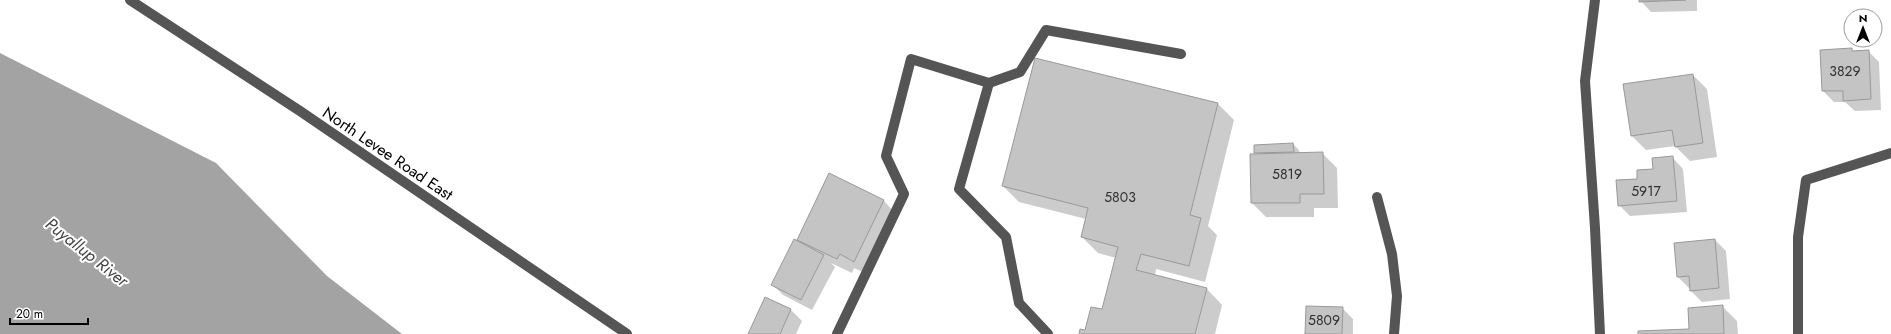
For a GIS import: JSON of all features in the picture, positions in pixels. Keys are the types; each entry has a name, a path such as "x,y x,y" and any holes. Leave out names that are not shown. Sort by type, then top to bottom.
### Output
{"street":[{"name":"North Levee Road East","path":"130,0 300,111 627,334"},
{"path":"1594,0 1585,82 1595,228 1600,334"},
{"path":"838,334 904,194 886,156 911,59 989,83 1020,72 1046,30 1181,54"},
{"path":"989,83 959,189 1006,237 1018,303 1048,334"},
{"path":"1798,334 1798,237 1806,180 1891,153"},
{"path":"1377,197 1392,254 1397,296 1394,334"}],"water":[{"name":"Puyallup River","path":"0,53 216,163 327,276 402,334 0,334"}],"building":[{"path":"1639,0 1686,0 1639,2"},
{"path":"1852,48 1852,51 1869,50 1871,99 1843,101 1843,91 1822,91 1820,50"},
{"path":"1035,58 1218,103 1190,215 1201,218 1189,266 1141,254 1136,270 1207,288 1195,334 1079,334 1080,329 1085,330 1091,307 1102,309 1118,247 1081,237 1088,208 1002,186"},
{"path":"1693,74 1703,143 1675,147 1672,130 1631,136 1623,84"},
{"path":"1293,143 1294,152 1254,153 1254,145"},
{"path":"1323,152 1324,194 1300,194 1300,203 1251,203 1250,154"},
{"path":"1673,156 1677,201 1618,206 1616,180 1637,179 1637,170 1653,169 1652,158"},
{"path":"829,173 884,200 854,262 840,254 837,259 797,240"},
{"path":"794,239 824,255 801,300 771,285"},
{"path":"1715,239 1719,288 1690,291 1689,276 1677,277 1674,243"},
{"path":"765,297 791,309 780,334 748,334"},
{"path":"1723,305 1724,334 1638,334 1638,331 1689,329 1688,308"},
{"path":"1306,306 1343,307 1342,334 1305,334"}]}
